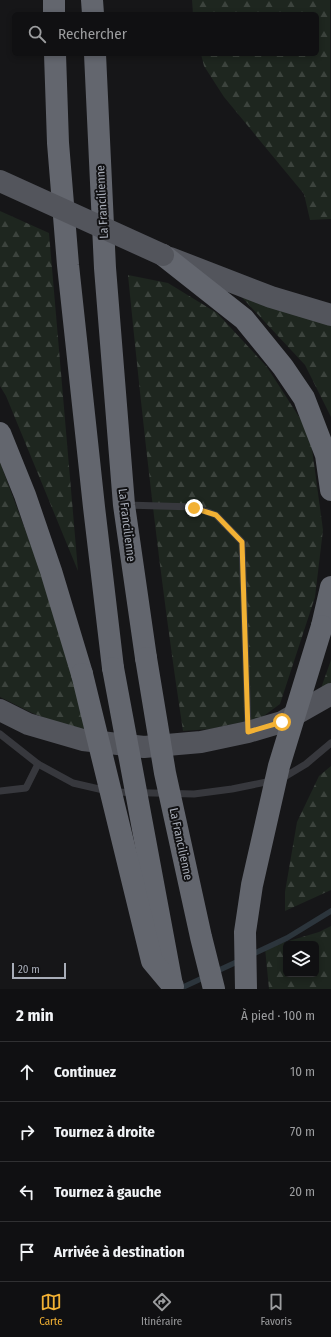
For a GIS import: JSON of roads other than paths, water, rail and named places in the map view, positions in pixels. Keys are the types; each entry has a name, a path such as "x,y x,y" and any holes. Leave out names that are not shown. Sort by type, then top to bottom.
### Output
{"highway":[{"path":"54,0 54,12"},
{"path":"92,0 93,12"},
{"path":"55,56 58,143 68,265 112,668 173,988"},
{"name":"La Francilienne","path":"94,56 105,268 124,505 146,658 165,773 214,989"},
{"path":"163,255 244,319 283,367 304,398 326,455 331,490"},
{"path":"0,433 51,571 82,674 152,961 173,988"},
{"path":"246,989 245,932 252,885 279,766 322,626 331,587"}],"main road":[{"path":"0,181 163,255 271,297 331,315"},
{"path":"0,710 28,724 83,740 144,747 201,742 248,732 282,722 331,694"}],"lane":[{"path":"124,505 194,508 216,515 242,542 248,732"},
{"path":"0,734 38,764 73,783 112,792 194,794 232,789 281,779 306,764 331,744"},
{"path":"0,791 26,788 38,764"}],"waterway":[{"path":"251,955 287,938 331,911"},
{"path":"215,972 241,960"},
{"path":"179,989 207,976"}]}
